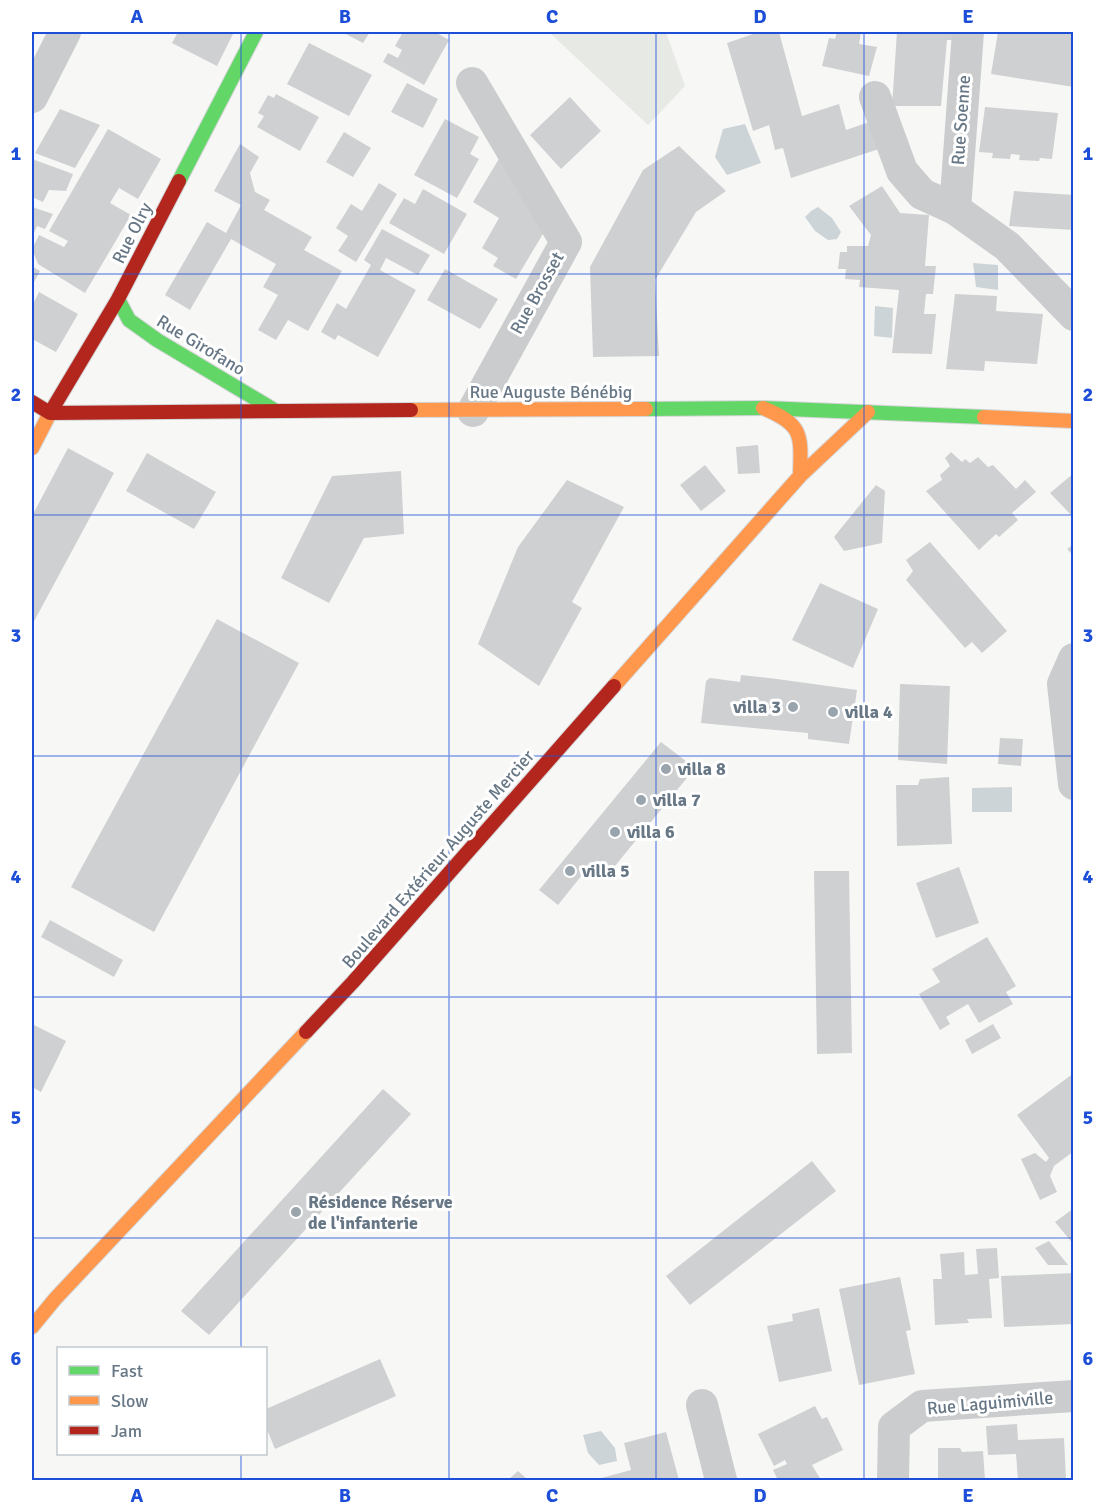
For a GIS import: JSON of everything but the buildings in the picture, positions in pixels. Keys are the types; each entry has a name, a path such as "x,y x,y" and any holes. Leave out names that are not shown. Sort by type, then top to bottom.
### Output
{"main road":[{"name":"Rue Olry","path":"32,448 50,413 118,299 256,32"},
{"name":"Rue Girofano","path":"118,299 129,320 157,340 276,411"},
{"path":"32,402 50,413"},
{"name":"Rue Auguste Bénébig","path":"50,413 763,408 1074,421"},
{"path":"763,408 786,418 796,427 800,442 800,476"},
{"name":"Boulevard Extérieur Auguste Mercier","path":"32,1327 55,1299 353,982 800,476 868,412"}],"street":[{"path":"32,97 64,32"},
{"name":"Rue Soenne","path":"954,209 968,32"},
{"name":"Rue Brosset","path":"472,83 566,242 473,411"},
{"path":"875,97 902,171 922,194 954,209 1007,246 1074,315"},
{"path":"1074,659 1063,684 1074,784"},
{"name":"Rue Laguimiville","path":"893,1480 894,1427 922,1406 1074,1396"},
{"path":"702,1405 722,1480"}],"shaded area":[{"path":"549,32 666,32 685,86 648,125"},
{"path":"745,124 761,163 727,175 715,157 723,129"},
{"path":"818,207 832,218 841,232 837,239 828,240 815,231 805,217"},
{"path":"973,263 998,265 998,290 976,287"},
{"path":"875,306 893,308 892,338 874,336"},
{"path":"1012,787 1012,812 972,812 972,788"},
{"path":"601,1431 615,1448 617,1461 599,1465 588,1453 583,1435"}],"traffic: fast":[{"path":"179,181 256,32"},
{"path":"118,299 129,320 157,340 276,411"},
{"path":"646,409 763,408 984,417"}],"traffic: slow":[{"path":"763,408 786,420 797,433 800,441 800,476"},
{"path":"411,410 646,409"},
{"path":"614,686 800,476 868,412"},
{"path":"32,448 50,413"},
{"path":"984,417 1074,421"},
{"path":"32,1327 55,1299 306,1032"}],"traffic: jam":[{"path":"50,413 118,299 179,181"},
{"path":"32,402 50,413 411,410"},
{"path":"306,1032 353,982 614,686"}],"place":[{"name":"villa 3","path":"793,707"},
{"name":"villa 4","path":"833,712"},
{"name":"villa 8","path":"666,769"},
{"name":"villa 7","path":"641,800"},
{"name":"villa 6","path":"615,832"},
{"name":"villa 5","path":"570,871"},
{"name":"Résidence Réserve de l'infanterie","path":"296,1212"}]}
